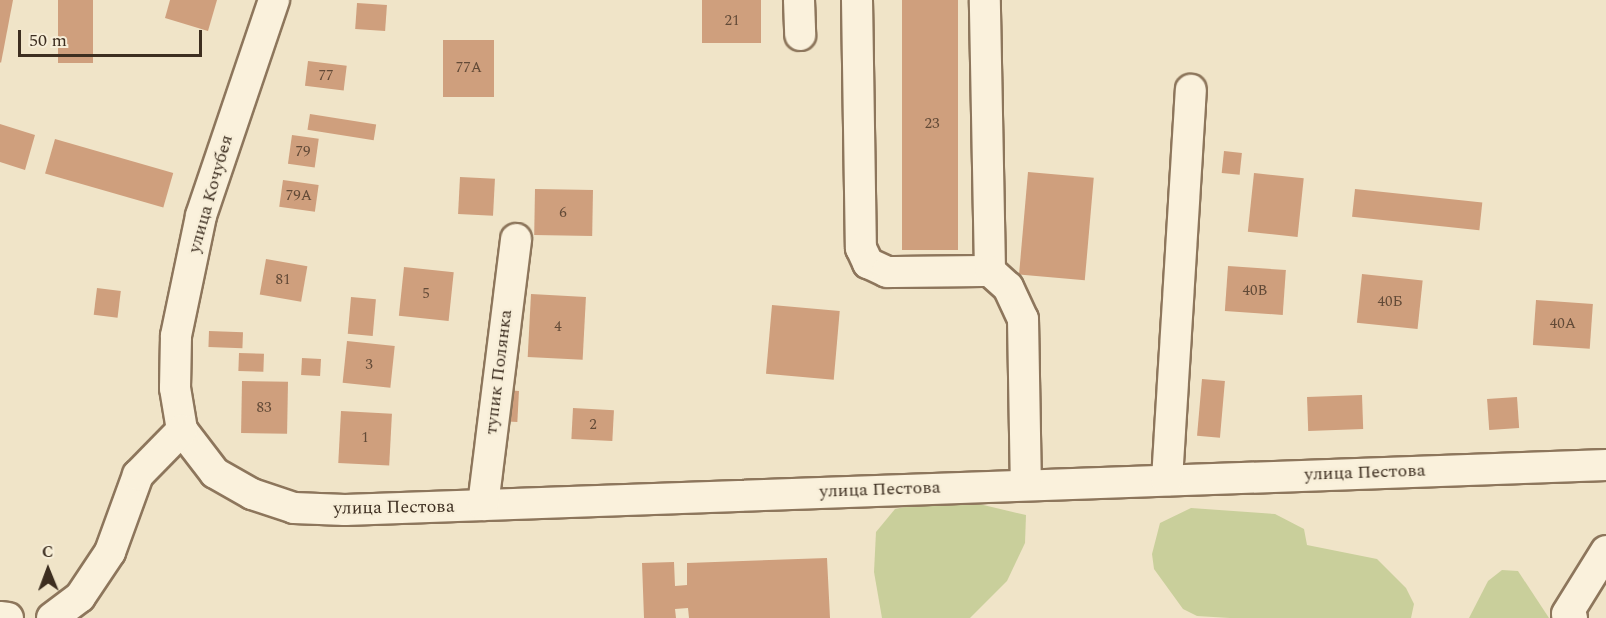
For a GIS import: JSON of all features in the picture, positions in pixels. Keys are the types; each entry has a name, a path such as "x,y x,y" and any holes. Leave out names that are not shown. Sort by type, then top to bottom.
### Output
{"street":[{"name":"улица Кочубея","path":"182,430 175,388 176,336 201,216 274,0"},
{"path":"800,0 800,35"},
{"path":"857,0 863,256 875,269 887,272 990,271 1008,287 1023,319 1026,483"},
{"path":"985,0 990,271"},
{"path":"1167,480 1191,90"},
{"name":"тупик Полянка","path":"483,505 516,239"},
{"name":"улица Пестова","path":"182,430 215,473 252,494 294,508 483,505 1026,483 1606,465"},
{"path":"52,618 80,597 110,552 138,475 182,430"},
{"path":"1572,618 1567,614 1606,551"},
{"path":"0,617 8,618"}],"green space":[{"path":"934,501 979,504 1026,515 1025,543 1007,581 970,618 882,618 874,572 876,532 895,509"},
{"path":"1191,508 1275,514 1304,529 1307,545 1377,559 1406,588 1414,604 1411,618 1230,618 1197,616 1183,609 1154,569 1152,554 1160,523"},
{"path":"1502,570 1518,571 1549,618 1469,618 1488,581"}],"building":[{"path":"0,0 13,0 1,63 0,62"},
{"path":"58,0 93,0 93,63 58,63"},
{"path":"170,0 217,0 208,31 165,18"},
{"path":"702,0 761,0 761,43 702,43"},
{"path":"902,0 958,0 958,250 902,250"},
{"path":"357,3 387,5 385,31 355,29"},
{"path":"443,40 494,40 494,97 443,97"},
{"path":"308,61 347,66 344,91 305,86"},
{"path":"310,114 376,124 374,140 307,130"},
{"path":"0,124 35,135 25,170 0,162"},
{"path":"292,135 319,139 315,167 288,164"},
{"path":"55,139 173,173 163,208 45,174"},
{"path":"1224,151 1242,153 1240,175 1222,173"},
{"path":"1028,172 1094,178 1085,280 1019,275"},
{"path":"1254,173 1304,178 1298,237 1248,232"},
{"path":"460,177 495,179 493,216 458,214"},
{"path":"283,180 319,185 315,212 279,207"},
{"path":"535,189 593,190 592,236 534,235"},
{"path":"1355,189 1482,202 1479,230 1352,217"},
{"path":"266,259 307,266 301,302 260,294"},
{"path":"1228,266 1286,270 1283,315 1225,311"},
{"path":"404,267 454,272 449,321 399,316"},
{"path":"1362,274 1423,280 1418,329 1357,323"},
{"path":"97,288 121,291 118,318 94,315"},
{"path":"531,294 586,297 583,360 528,357"},
{"path":"351,297 376,299 373,336 348,334"},
{"path":"1536,300 1593,304 1590,349 1533,345"},
{"path":"772,305 840,311 834,380 766,374"},
{"path":"209,331 243,332 242,348 208,347"},
{"path":"347,341 395,346 390,388 343,383"},
{"path":"239,353 264,354 263,372 238,371"},
{"path":"302,358 321,359 320,376 301,375"},
{"path":"1202,379 1225,381 1220,438 1197,436"},
{"path":"242,381 288,382 287,434 241,433"},
{"path":"501,390 519,391 517,422 499,421"},
{"path":"1362,395 1363,429 1308,431 1307,397"},
{"path":"1517,397 1519,428 1489,430 1487,399"},
{"path":"573,408 614,410 612,441 571,439"},
{"path":"341,411 392,414 389,466 338,463"},
{"path":"827,558 830,618 689,618 688,608 675,609 676,618 644,618 642,563 674,562 675,586 687,585 687,563"}]}
